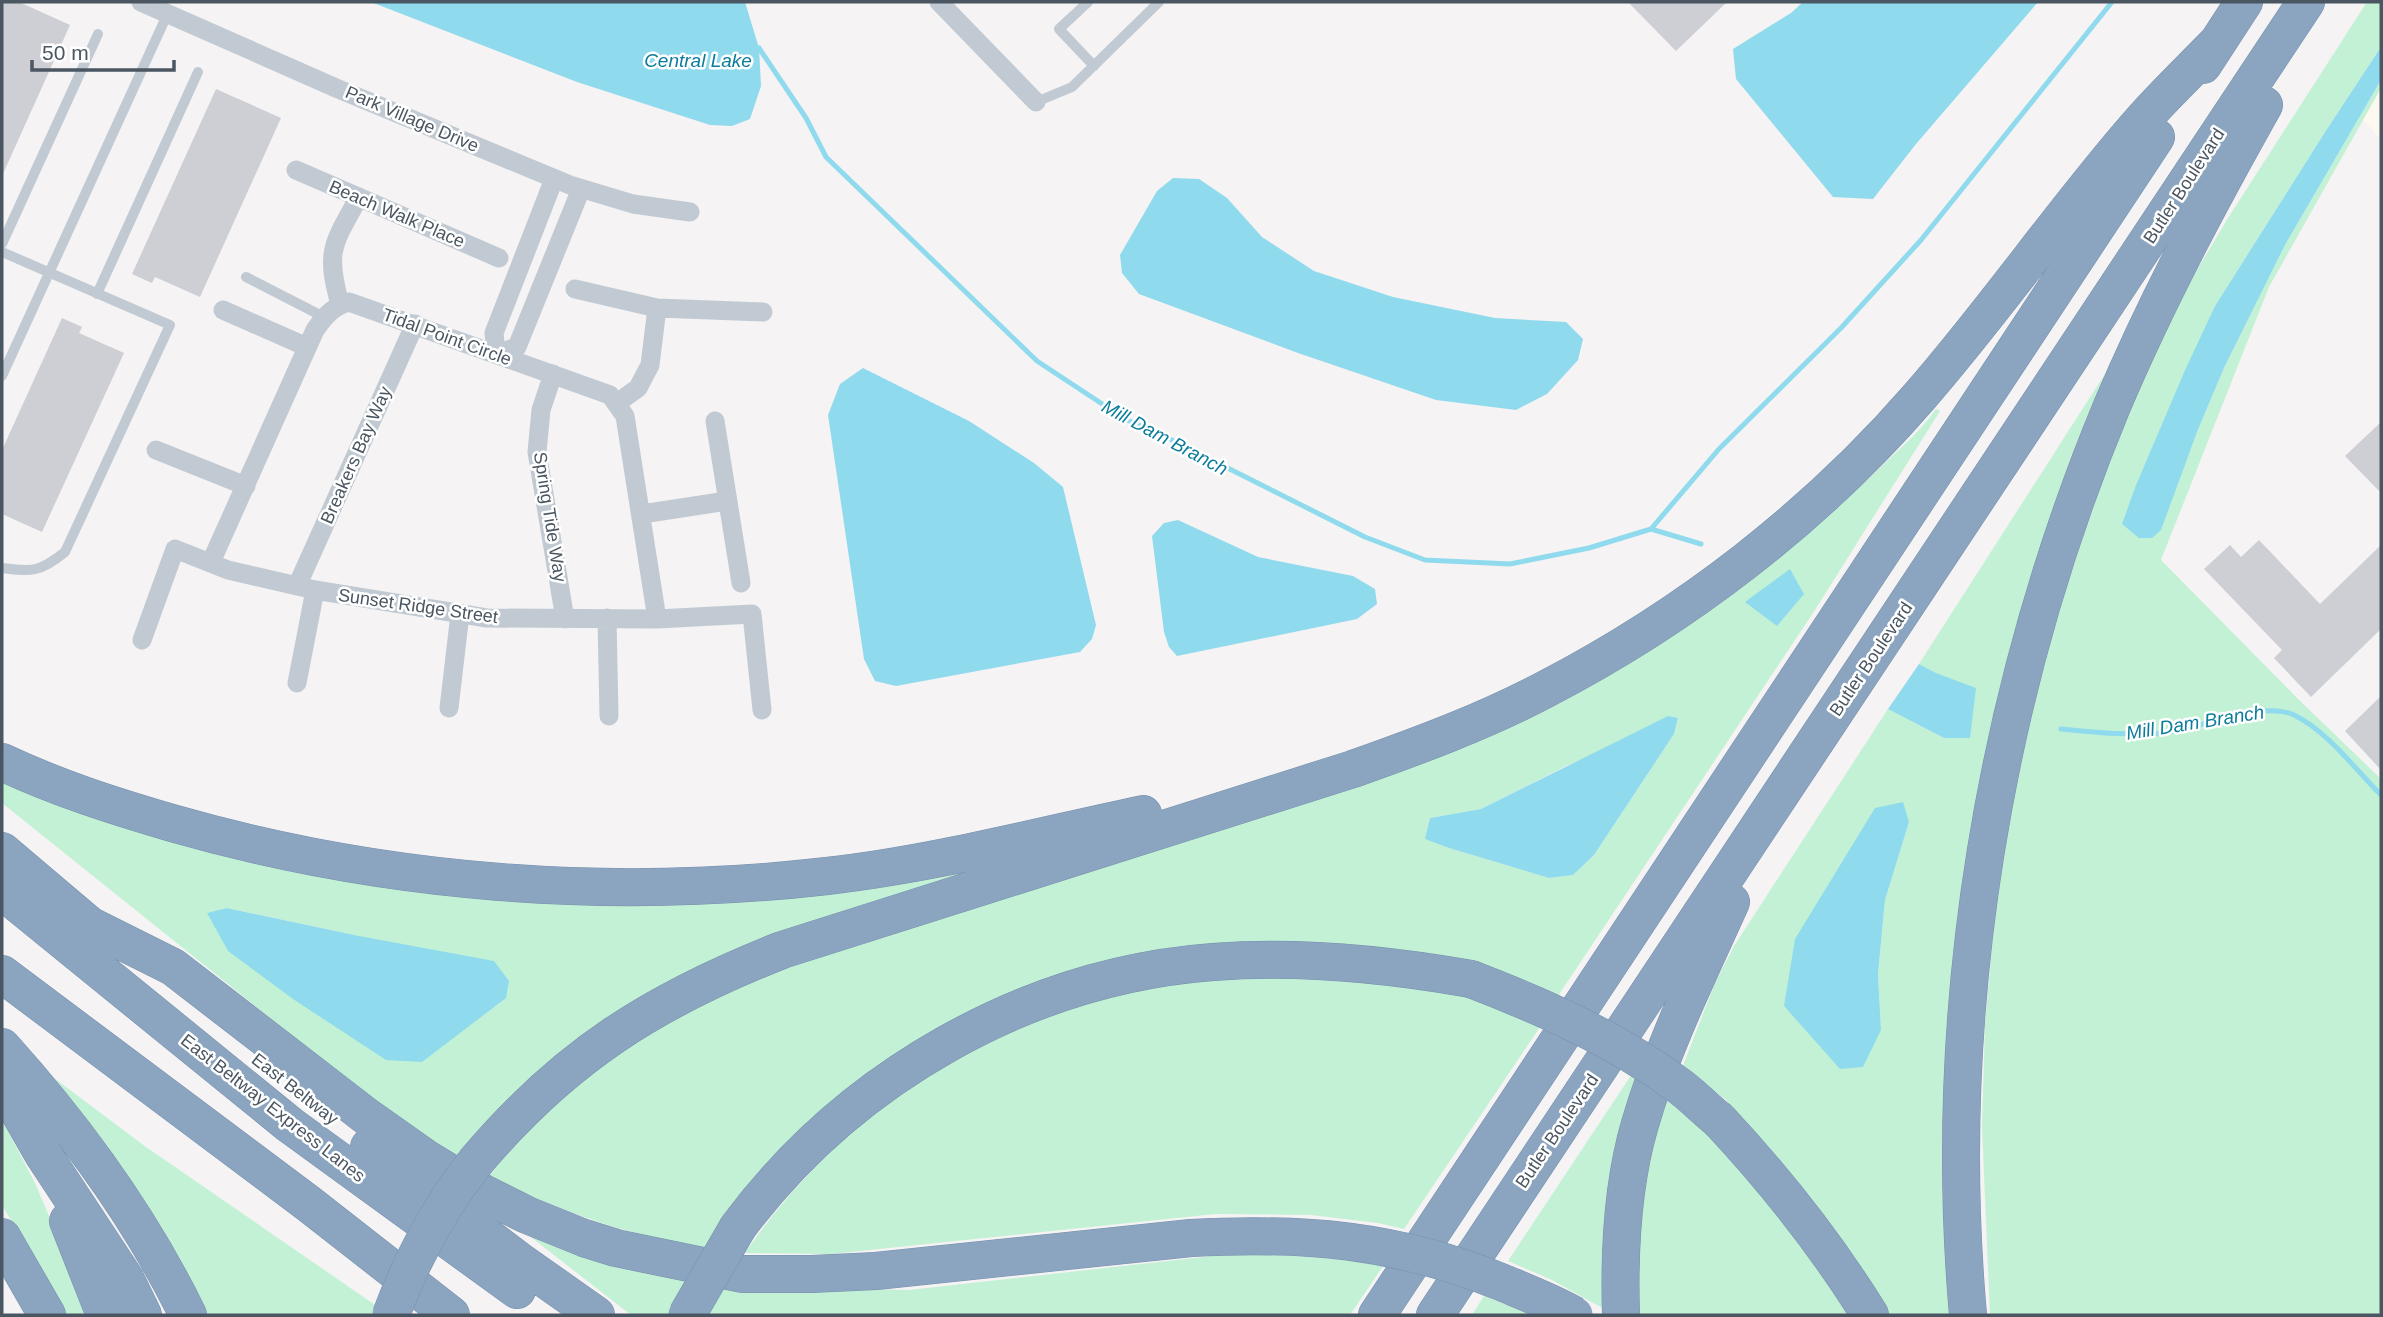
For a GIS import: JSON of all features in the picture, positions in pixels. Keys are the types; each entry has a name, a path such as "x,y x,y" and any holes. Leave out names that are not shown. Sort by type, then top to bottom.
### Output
{"highway":[{"path":"1377,1315 2244,2"},
{"name":"Butler Boulevard","path":"1436,1315 2306,2"},
{"path":"1968,1315 1961,1183 1967,1018 1978,915 1994,807 2007,742 2034,637 2070,519 2112,406 2137,351 2195,230 2323,2"},
{"path":"390,1315 424,1237 477,1160 503,1130 572,1064 654,1008 734,969 782,950 1416,747 1542,691 1601,659 1715,584 1823,497 1918,398 2140,122 2216,46"},
{"path":"2,762 87,798 223,838 336,863 450,879 608,887 770,882 896,866 1353,769"},
{"path":"1621,1315 1624,1203 1639,1126 1666,1049 1698,974 1782,792"},
{"name":"East Beltway","path":"2,851 87,924 410,1179 596,1315"},
{"name":"East Beltway Express Lanes","path":"2,891 290,1125 552,1315"},
{"path":"87,924 173,967 427,1160 483,1194 527,1215 616,1248 742,1274 811,1274 876,1271 1191,1238 1301,1236 1374,1244 1433,1258 1536,1296 1574,1315"},
{"path":"687,1315 738,1227 774,1181 835,1121 903,1070 972,1030 1048,998 1086,986 1173,967 1297,959 1403,967 1471,979 1578,1024 1609,1041 1680,1086 1719,1120 1783,1191 1834,1258 1870,1315"},
{"path":"2,974 298,1196 451,1315"},
{"path":"2,1005 440,1315"},
{"path":"2,1047 46,1096 103,1171 165,1269 188,1315"},
{"path":"2,1082 43,1154 126,1280 143,1315"},
{"path":"43,1154 105,1315"},
{"path":"2,1237 47,1315"}],"street":[{"name":"Park Village Drive","path":"141,2 554,179 634,204 691,212"},
{"path":"939,2 1036,102"},
{"name":"Beach Walk Place","path":"296,170 499,258"},
{"path":"554,179 494,333 496,354 517,347 581,188"},
{"path":"211,562 307,347 332,311 331,256 337,236 359,197"},
{"path":"575,289 657,308 763,312"},
{"name":"Tidal Point Circle","path":"332,311 349,302 610,395 617,404"},
{"path":"657,308 650,365 638,388 617,404 625,416 657,619"},
{"path":"223,310 307,347"},
{"name":"Breakers Bay Way","path":"297,683 306,588 415,324"},
{"name":"Spring Tide Way","path":"553,374 541,410 537,453 565,618"},
{"path":"715,421 741,583"},
{"path":"156,450 246,486"},
{"path":"642,513 727,501"},
{"name":"Sunset Ridge Street","path":"142,640 175,549 228,570 306,588 487,618 657,619 752,614 762,710"},
{"path":"449,708 460,614"},
{"path":"607,618 608,716"}],"lane":[{"path":"1088,2 1059,29 1094,66"},
{"path":"1036,102 1072,87 1159,2"},
{"path":"2,376 167,15"},
{"path":"2,243 98,34"},
{"path":"97,294 198,72"},
{"path":"529,243 554,254"},
{"path":"2,252 170,325 65,552 47,566 27,571 2,568"},
{"path":"246,277 332,311"}],"shaded area":[{"path":"2381,88 2381,139 2363,120"}],"green space":[{"path":"2367,2 2381,2 2381,47 2215,306 2136,485 2197,432 2224,368 2285,245 2381,80 2381,88 2269,287 2161,560 2381,779 2381,1315 1990,1315 1982,1127 1985,1024 2006,821 2046,652 2071,568 2119,433 2182,295 2228,218"},
{"path":"2133,340 1999,739 1960,1315 1888,1315 1854,1256 1819,1209 1725,1099 1682,1068 1715,983 1734,946 1888,709 1944,738 1936,673 1919,664 2103,377","holes":["1909,822 1885,900 1878,974 1881,1030 1795,939"]},
{"path":"1936,409 1940,411 1813,613 1558,996 1478,962 1422,953 1354,947 1000,999 712,1248 654,1238 598,1222 542,1201 489,1176 516,1142 577,1082 645,1032 793,962 1281,801 1734,591 1827,516 1902,447","holes":["1678,718 1674,734 1594,855 1573,875 1549,878 1426,839 1430,818 1481,809 1566,766"]},
{"path":"2,771 438,884 1016,856 748,946 462,1160 365,1094 2,803","holes":["227,908 359,936 207,914"]},
{"path":"1223,976 1372,980 1464,995 1542,1024 1404,1229 1311,1215 1215,1214 831,1254 745,1253 779,1208 816,1166 857,1128 901,1093 948,1063 997,1036 1049,1014 1102,997 1147,987"},
{"path":"10,1045 146,1147 378,1307 375,1315 198,1315"},
{"path":"1632,1074 1645,1083 1606,1310 1552,1280 1508,1261"},
{"path":"1662,1096 1702,1125 1794,1226 1852,1315 1629,1315 1630,1261"},
{"path":"2,1120 35,1183 91,1315 67,1315 2,1205"},
{"path":"527,1234 690,1282 674,1315 631,1315"},
{"path":"1261,1254 1341,1259 1383,1266 1350,1315 708,1315 723,1286 909,1290 1221,1255"},
{"path":"1484,1296 1531,1315 1472,1315"}],"water":[{"name":"Central Lake","path":"371,2 745,2 759,48 761,86 750,119 732,126 710,125 577,82"},
{"path":"1803,2 2038,2 1916,144 1873,199 1833,197 1736,79 1733,49 1791,13"},
{"path":"2381,47 2381,80 2285,245 2224,368 2161,530 2152,538 2139,538 2122,524 2136,485 2215,306"},
{"path":"1173,178 1199,179 1227,198 1262,237 1314,271 1393,297 1495,318 1566,322 1583,339 1578,360 1547,394 1516,410 1436,400 1298,353 1139,294 1122,273 1120,255 1157,191"},
{"path":"863,368 969,421 1034,463 1063,487 1096,625 1092,639 1080,652 896,686 875,681 864,659 828,415 840,384"},
{"path":"1178,520 1258,557 1353,576 1375,589 1377,604 1357,619 1177,656 1169,647 1164,632 1152,536 1164,523"},
{"path":"1790,569 1804,594 1777,626 1745,602"},
{"path":"1919,664 1976,688 1970,738 1944,738 1888,709"},
{"path":"1668,716 1678,718 1674,734 1594,855 1573,875 1549,878 1425,839 1430,818 1481,809"},
{"path":"1903,802 1909,822 1885,900 1878,974 1881,1030 1863,1067 1840,1069 1784,1006 1795,939 1875,808"},
{"path":"227,908 494,961 509,981 506,998 422,1062 386,1060 293,999 228,951 207,913"}],"building":[{"path":"2,2 19,2 70,25 2,176"},
{"path":"1628,2 1727,2 1676,51"},
{"path":"216,89 281,118 200,297 155,277 152,283 132,274"},
{"path":"62,318 82,327 79,333 124,353 42,532 2,514 2,450"},
{"path":"2381,422 2381,493 2345,456"},
{"path":"2259,540 2320,604 2381,545 2381,629 2311,697 2274,658 2282,650 2204,569 2230,545 2241,557"},
{"path":"2381,696 2381,770 2345,731"}],"waterway":[{"path":"1651,529 1719,449 1841,328 1921,240 2112,2"},
{"name":"Mill Dam Branch","path":"759,48 806,118 826,157 1037,361 1125,419 1365,537 1425,560 1510,564 1589,548 1651,529 1701,544"},
{"name":"Mill Dam Branch","path":"2061,729 2125,734 2163,733 2248,713 2281,711 2294,715 2318,730 2381,795"}]}
